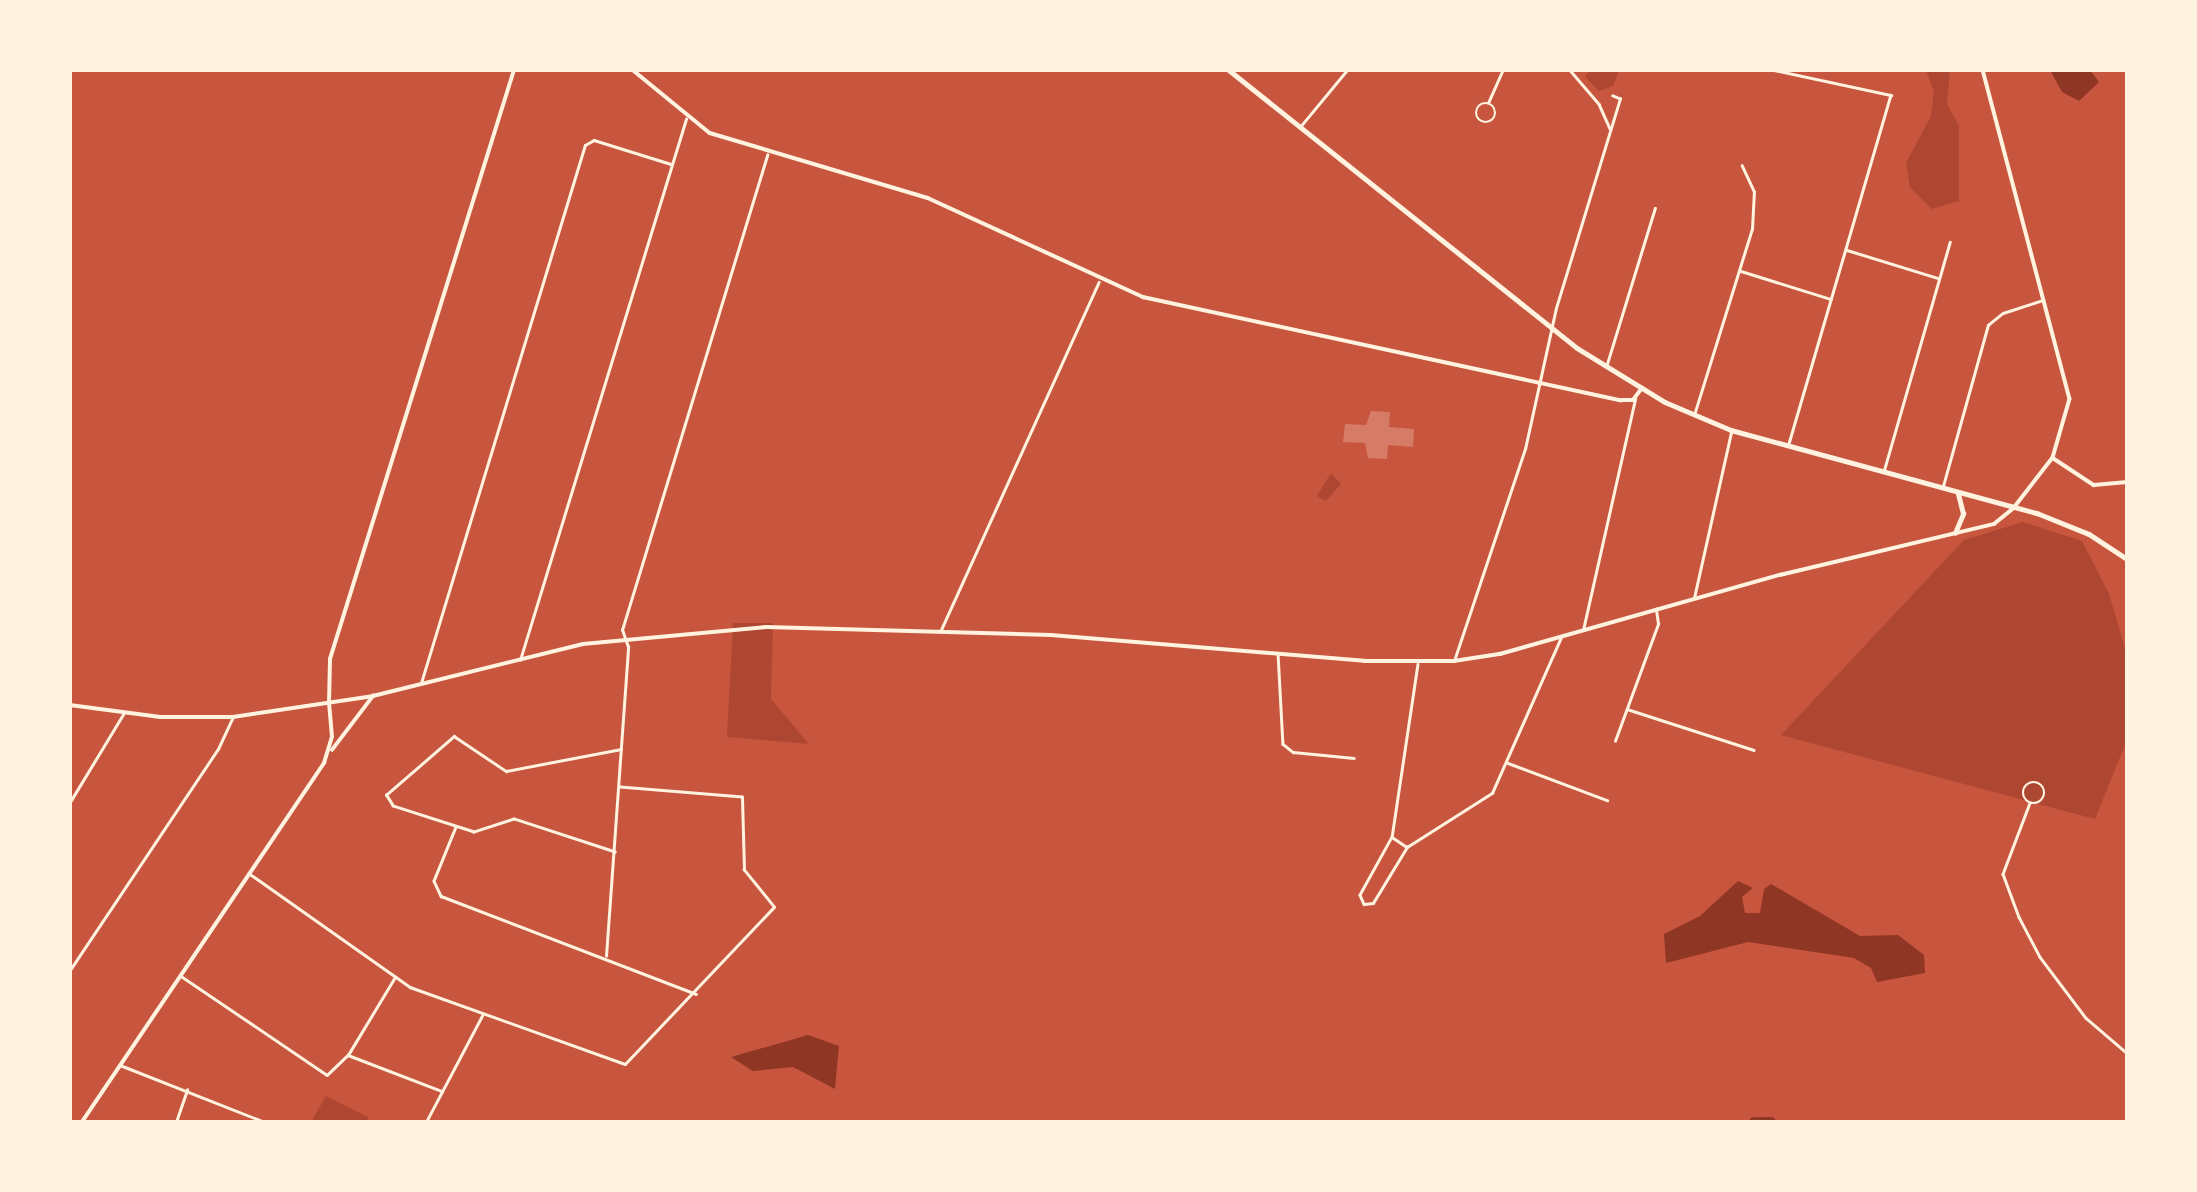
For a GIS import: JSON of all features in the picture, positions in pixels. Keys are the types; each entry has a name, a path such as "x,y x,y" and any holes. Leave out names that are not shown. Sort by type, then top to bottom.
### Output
{"main road":[{"path":"330,751 330,659 514,70"},
{"path":"633,70 686,120 767,155 928,198 1099,282 1143,298 1540,383 1634,399 1642,388"},
{"path":"1229,70 1551,328 1606,367 1642,388 1694,415 1731,430 2015,508 2080,529 2127,559"},
{"path":"70,705 124,713 233,717 373,696 520,660 625,638 765,627 940,632 1418,664 1454,660 1561,637 1694,598 1994,524 2015,508 2053,458 2070,399 1983,70"},
{"path":"2053,458 2094,485 2127,482"},
{"path":"1955,533 1962,514 1957,493"},
{"path":"82,1122 330,751 373,696"}],"street":[{"path":"1300,127 1347,70"},
{"path":"1488,103 1496,115 1483,123 1476,108 1488,103 1503,70"},
{"path":"1570,70 1599,104 1610,129"},
{"path":"1774,70 1891,95 1789,447"},
{"path":"1454,660 1540,383 1551,328 1620,99 1613,96"},
{"path":"520,660 686,120"},
{"path":"421,683 585,145 594,140 671,164"},
{"path":"606,956 620,787 625,638 622,630 639,565 767,155"},
{"path":"1694,415 1741,271 1755,199 1742,166"},
{"path":"1606,367 1655,208"},
{"path":"1884,473 1950,242"},
{"path":"1847,250 1939,279"},
{"path":"1741,271 1831,299"},
{"path":"940,632 1099,282"},
{"path":"1942,489 1988,325 2003,313 2043,300"},
{"path":"1583,630 1634,399"},
{"path":"1694,598 1731,430"},
{"path":"1615,741 1658,624 1656,609"},
{"path":"1418,664 1392,838 1360,895 1364,905 1373,903 1407,847 1479,806 1508,763 1561,637"},
{"path":"1278,653 1283,744 1293,752 1354,758"},
{"path":"1627,709 1754,750"},
{"path":"70,802 124,713"},
{"path":"70,970 218,749 233,717"},
{"path":"615,852 514,819 474,832 393,806 386,795 454,736 506,771 621,749"},
{"path":"1508,763 1607,800"},
{"path":"2030,803 2044,799 2040,782 2024,788 2030,803 2003,874 2019,917 2040,957 2086,1018 2127,1053"},
{"path":"249,873 395,977 482,1016 625,1065 696,994 774,907 744,870 746,802 735,795 620,787"},
{"path":"456,827 434,881 441,896 606,956 696,994"},
{"path":"1392,838 1407,847"},
{"path":"180,975 327,1075 348,1055 395,977"},
{"path":"426,1122 482,1016"},
{"path":"348,1055 442,1091"},
{"path":"120,1065 265,1122"},
{"path":"176,1122 187,1090"}],"shaded area":[{"path":"1590,70 1619,70 1613,86 1599,91 1585,77"},
{"path":"1926,70 1950,70 1947,104 1959,126 1959,201 1932,209 1910,187 1906,163 1931,116 1934,92"},
{"path":"2050,70 2090,70 2099,82 2079,101 2062,92"},
{"path":"1331,473 1341,484 1326,501 1317,496"},
{"path":"2023,522 2082,541 2109,594 2127,655 2127,740 2095,819 1781,735 1964,540"},
{"path":"733,623 773,623 771,699 809,744 727,737"},
{"path":"1738,881 1753,888 1742,897 1745,913 1760,913 1764,889 1771,884 1860,936 1898,935 1924,955 1925,973 1877,982 1871,968 1854,958 1748,942 1666,963 1664,934 1700,916"},
{"path":"808,1035 839,1046 835,1089 793,1067 753,1071 731,1057"},
{"path":"326,1096 368,1117 367,1122 311,1122"}],"building":[{"path":"1371,411 1390,412 1389,427 1414,429 1413,447 1388,445 1387,459 1368,458 1365,443 1343,442 1345,424 1366,425"}],"waterway":[{"path":"1754,1122 1771,1122"}]}
